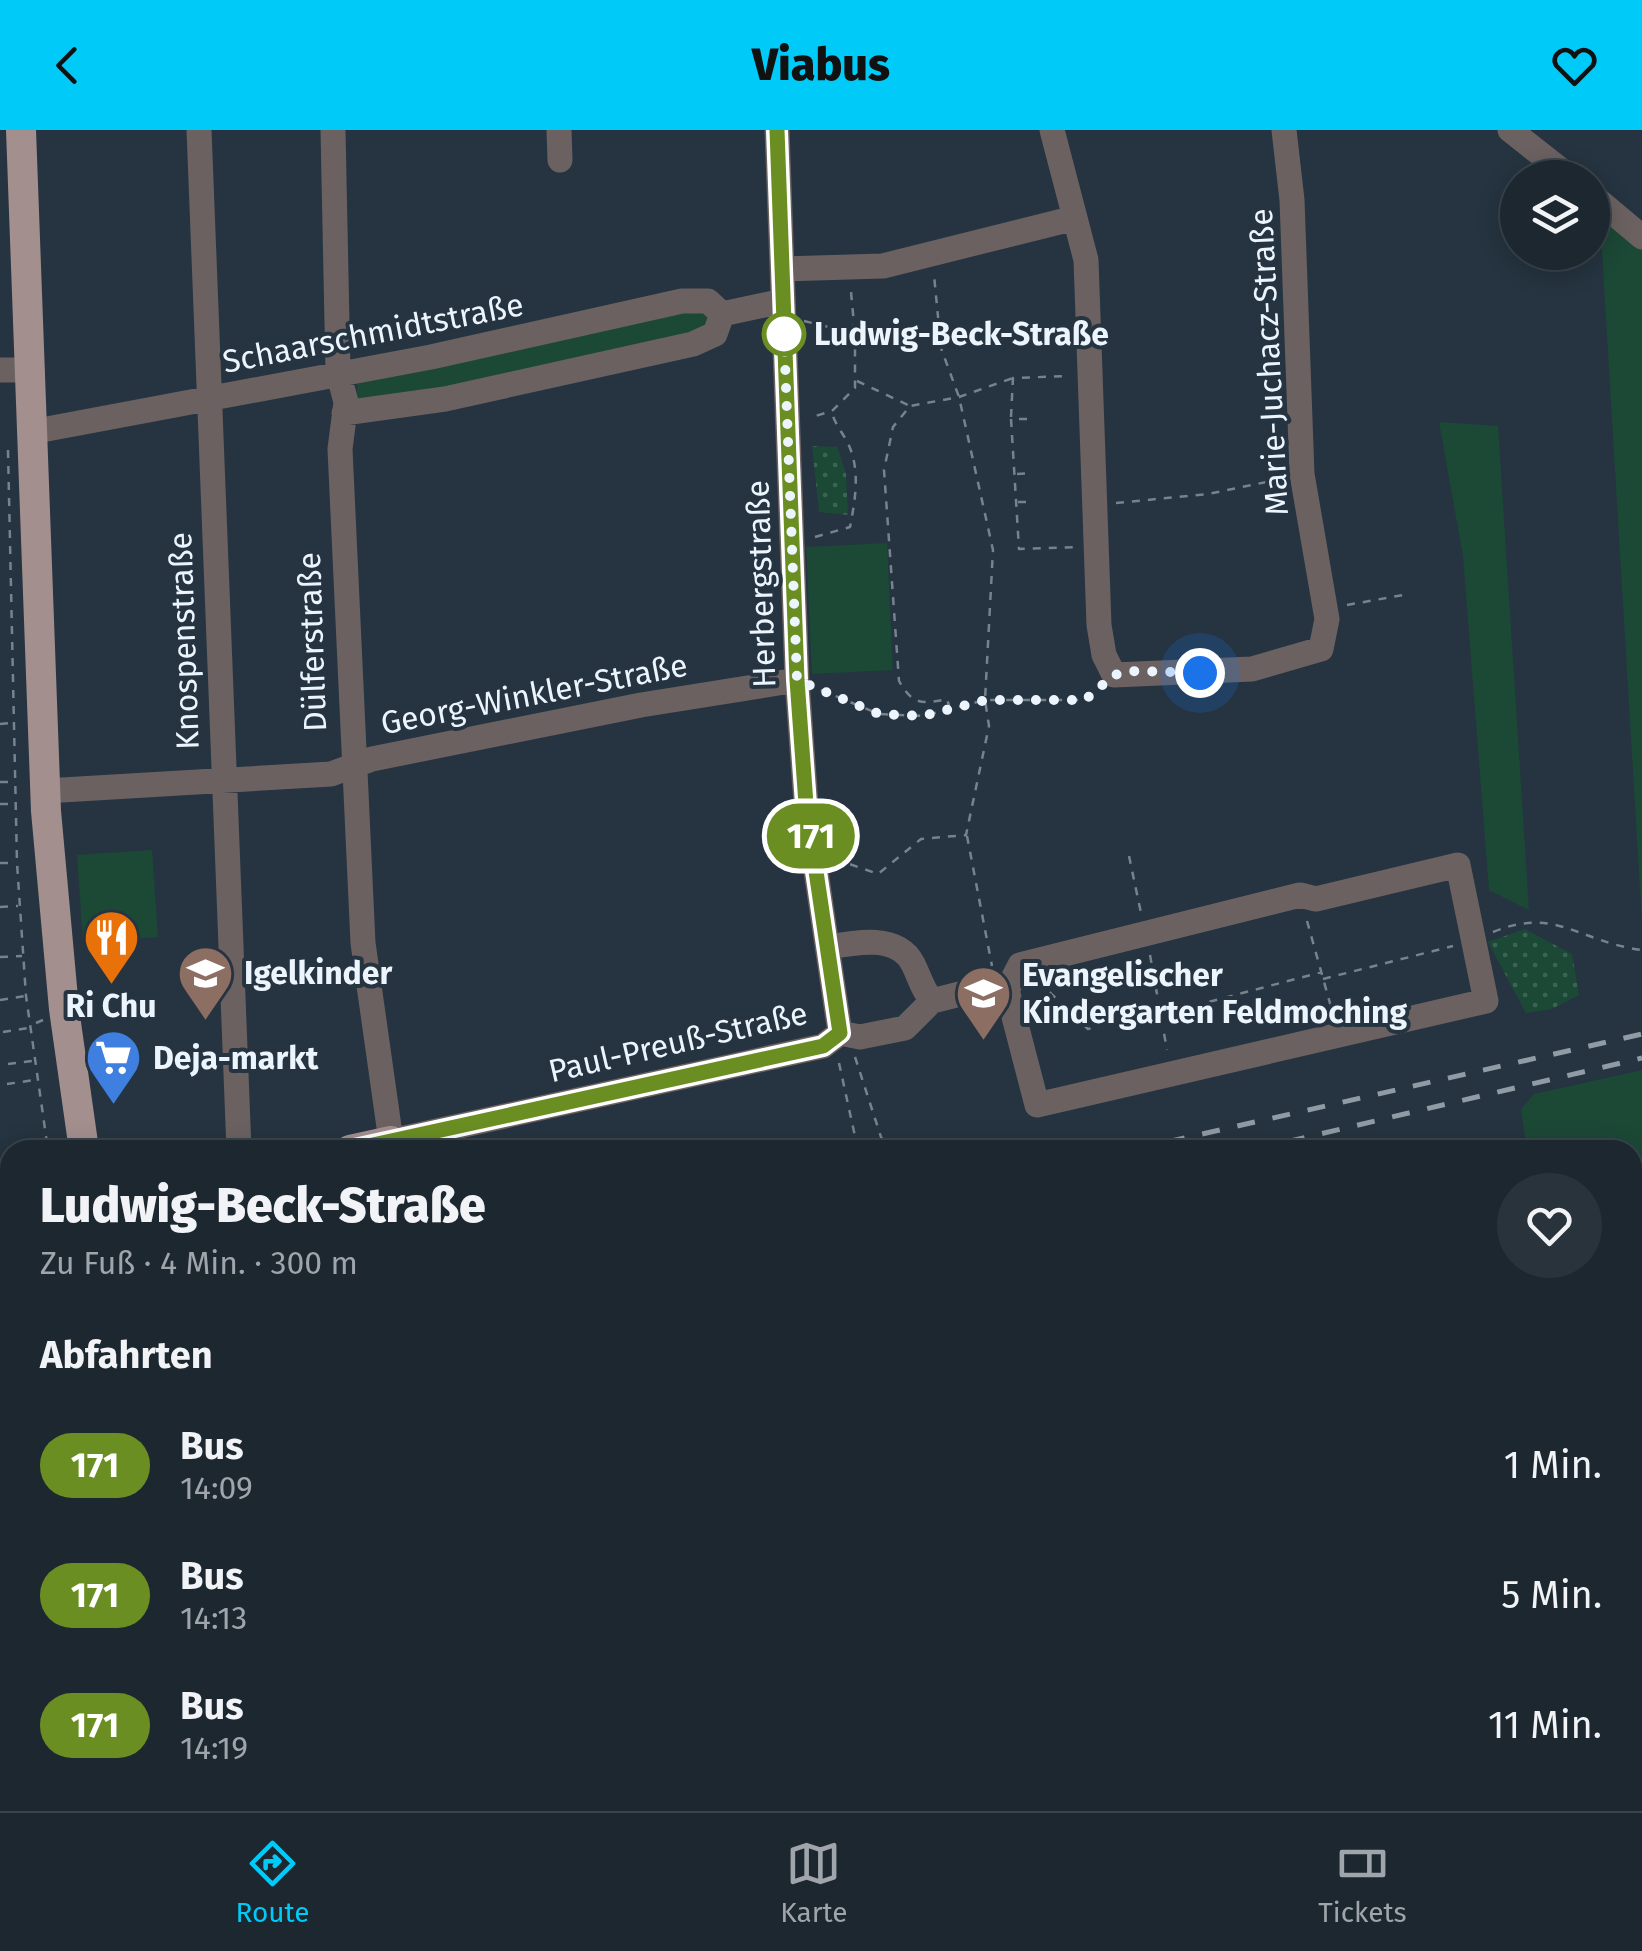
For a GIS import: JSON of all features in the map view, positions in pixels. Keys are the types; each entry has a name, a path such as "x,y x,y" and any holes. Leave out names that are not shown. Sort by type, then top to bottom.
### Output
{"main road":[{"path":"22,130 13,218 32,370 45,790 64,1010 83,1140"}],"street":[{"name":"Knospenstraße","path":"199,130 239,1140"},
{"name":"Dülferstraße","path":"332,130 338,372 344,386 340,449 352,768 370,1015 391,1140"},
{"path":"558,130 560,160"},
{"name":"Herbergstraße","path":"777,130 797,680 814,857 841,1037"},
{"path":"1052,130 1086,260 1098,547 1109,665"},
{"name":"Marie-Juchacz-Straße","path":"1109,665 1252,669 1321,649 1326,608 1302,474 1292,200 1284,130"},
{"path":"1510,130 1548,160"},
{"path":"1610,210 1642,237"},
{"path":"782,269 883,266 1075,218"},
{"name":"Schaarschmidtstraße","path":"31,432 450,353 693,300 708,301 722,314 783,310"},
{"path":"344,412 445,399 694,344 716,334 722,314"},
{"path":"0,370 32,370"},
{"name":"Georg-Winkler-Straße","path":"45,790 331,774 372,758 641,705 797,680"},
{"path":"1458,865 1486,1001 1037,1105 999,988 1020,964 1300,895 1316,899 1458,865"},
{"path":"830,948 858,941 888,944 912,960 922,989 932,1001"},
{"name":"Paul-Preuß-Straße","path":"417,1140 841,1037 905,1028 932,1001 999,988"}],"path":[{"path":"932,254 941,348 959,397 994,550 986,700 989,726 984,766 966,835 999,988"},
{"path":"849,332 854,324 851,292"},
{"path":"783,310 849,332 855,346 855,388 832,412 787,423"},
{"path":"855,380 910,406 959,397 1012,378 1092,375"},
{"path":"1012,378 1019,549 1098,547"},
{"path":"910,406 893,427 884,470 899,680 909,699 921,704 947,700 950,710"},
{"path":"791,544 850,527 855,467 832,412"},
{"path":"1011,419 1026,419"},
{"path":"31,432 10,443 2,460 23,956 47,1140"},
{"path":"1016,474 1030,474"},
{"path":"1098,504 1208,494 1302,474"},
{"path":"1016,502 1031,502"},
{"path":"0,516 6,515"},
{"path":"0,547 7,546"},
{"path":"0,584 8,584"},
{"path":"1326,608 1403,596"},
{"path":"0,630 10,629"},
{"path":"797,680 879,714 923,716 986,700 1085,700 1109,665"},
{"path":"0,680 11,679"},
{"path":"0,724 12,723"},
{"path":"0,782 14,782"},
{"path":"0,804 14,804"},
{"path":"814,857 840,859 878,874 921,839 966,835"},
{"path":"1129,856 1172,1072"},
{"path":"0,863 17,863"},
{"path":"1300,895 1339,1036"},
{"path":"0,907 20,906"},
{"path":"1323,979 1472,940 1520,920 1543,919 1603,944 1642,950"},
{"path":"0,957 23,956"},
{"path":"1020,964 1088,1029 1322,972"},
{"path":"24,970 32,969"},
{"path":"0,1000 26,996"},
{"path":"29,1021 36,1020"},
{"path":"3,1032 30,1028"},
{"path":"841,1037 856,1140"},
{"path":"841,1037 883,1140"},
{"path":"8,1064 34,1060"},
{"path":"7,1084 36,1080"}],"green space":[{"path":"1610,211 1642,239 1642,923 1603,270 1610,270"},
{"path":"709,308 711,330 362,405 356,397 358,382"},
{"path":"1439,422 1498,426 1529,910 1489,890 1463,556"},
{"path":"812,446 837,447 846,473 848,515 819,512"},
{"path":"887,543 893,670 812,674 806,547"},
{"path":"152,850 158,937 83,943 77,855"},
{"path":"1525,929 1572,954 1579,995 1552,1009 1526,1013 1488,942"},
{"path":"1642,1070 1642,1140 1526,1140 1521,1109 1534,1094"}],"railway":[{"path":"1176,1140 1642,1034"},
{"path":"1294,1140 1642,1058"}],"bus line":[{"name":"171","path":"395,1140 823,1046 836,1040 840,1033 806,804 797,680 777,130"}],"place":[{"name":"Ludwig-Beck-Straße","path":"784,334"},
{"name":"Ri Chu","path":"111,986"},
{"name":"Igelkinder","path":"205,1022"},
{"name":"Evangelischer Kindergarten Feldmoching","path":"983,1042"},
{"name":"Deja-markt","path":"114,1107"}],"route":[{"path":"784,334 797,680 879,714 923,716 986,700 1085,700 1114,675 1135,671 1200,673"}]}
